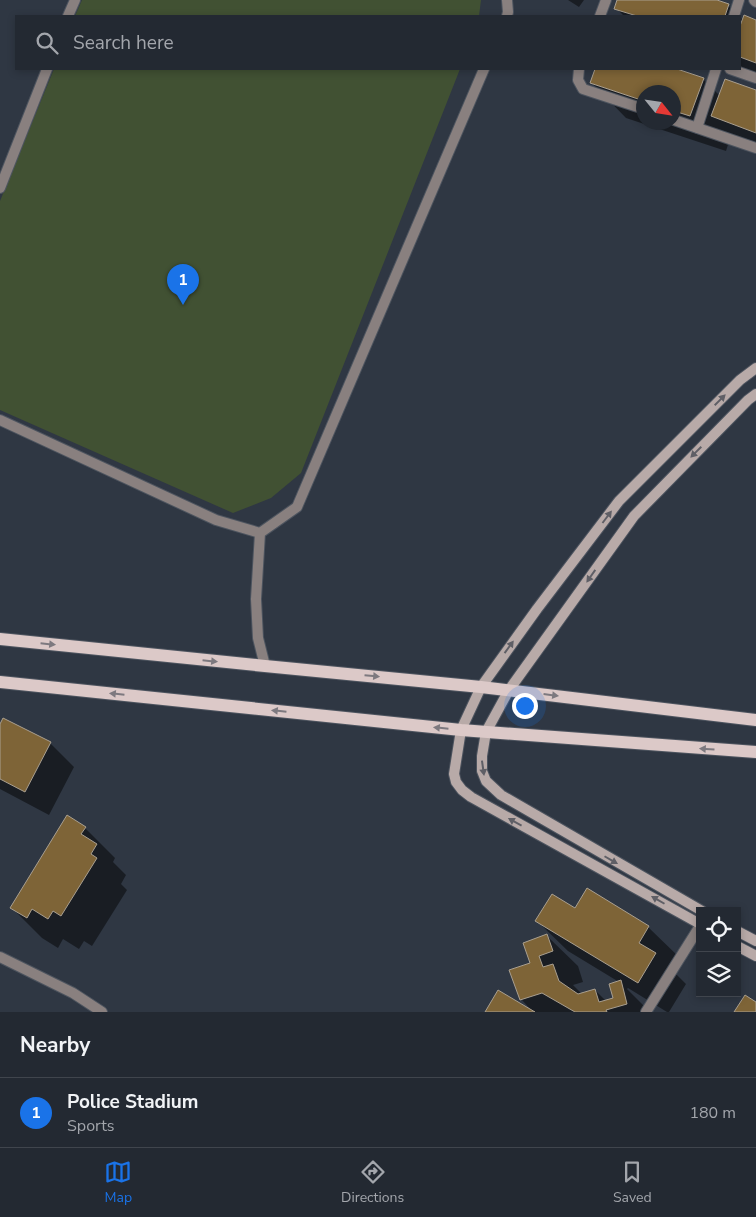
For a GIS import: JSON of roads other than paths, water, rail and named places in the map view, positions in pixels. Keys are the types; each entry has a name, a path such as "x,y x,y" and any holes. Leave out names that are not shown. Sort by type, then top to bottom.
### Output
{"main road":[{"path":"696,923 480,803 462,790 456,782 454,774 461,730 481,687 537,609 618,501 740,380 756,368"},
{"path":"696,908 501,795 486,781 482,771 482,756 486,732 509,690 634,516 756,394"},
{"path":"0,639 509,690 756,720"},
{"path":"0,682 461,730 756,752"},
{"path":"741,933 756,941"},
{"path":"741,948 756,956"}],"street":[{"path":"68,15 74,0"},
{"path":"507,0 507,15"},
{"path":"600,15 606,0"},
{"path":"734,15 739,0"},
{"path":"0,188 47,70"},
{"path":"260,533 297,507 484,70"},
{"path":"579,70 578,80 583,88 636,106"},
{"path":"697,128 716,70"},
{"path":"733,70 756,78"},
{"path":"681,122 756,148"},
{"path":"0,420 216,520 260,533"},
{"path":"260,533 256,599 258,638 265,666"},
{"path":"646,1012 696,931"},
{"path":"0,957 73,993 102,1012"}],"place":[{"name":"Police Stadium","path":"183,305"}]}
